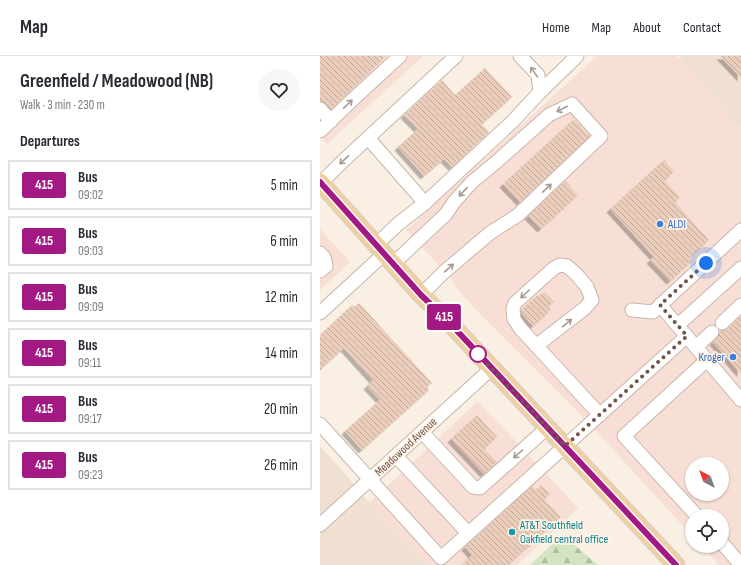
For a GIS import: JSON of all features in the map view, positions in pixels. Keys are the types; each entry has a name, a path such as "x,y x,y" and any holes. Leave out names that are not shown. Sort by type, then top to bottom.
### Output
{"main road":[{"path":"320,183 421,295 445,318 676,565"}],"street":[{"path":"320,132 400,56"},
{"path":"320,183 456,56"},
{"path":"520,56 538,75 540,92"},
{"path":"384,255 398,224 426,203 513,121 577,56"},
{"path":"320,313 384,255 446,214 454,202 472,182 549,115 572,104 601,136 518,215 490,233 444,272 421,295"},
{"path":"320,109 331,121"},
{"path":"368,138 426,203"},
{"path":"632,310 653,312 741,230"},
{"path":"320,253 324,257 323,268"},
{"path":"536,346 545,341 585,308 592,300 587,287 567,266 560,265 554,268 516,303 513,309 514,319 536,346 562,372 600,415"},
{"path":"678,325 739,273"},
{"path":"660,305 741,400"},
{"path":"722,323 741,305"},
{"path":"696,347 712,332"},
{"path":"320,424 441,558 687,336"},
{"path":"691,509 624,436 708,360"},
{"name":"Meadowood Avenue","path":"320,525 492,368"},
{"path":"422,432 473,487 480,488 547,428"},
{"path":"396,456 468,533"},
{"path":"729,551 741,565"}],"shaded area":[{"path":"320,56 423,56 327,144 320,136"},
{"path":"597,56 677,56 741,128 741,565 719,565 708,553 729,553 729,509 685,509 685,528 585,419 478,312 458,290 453,281 406,230"},
{"path":"682,56 741,56 741,128 679,59"},
{"path":"320,229 350,262 320,290"},
{"path":"478,401 578,508 517,565 427,565 369,503"},
{"path":"320,446 369,503 427,565 320,565"}],"green space":[{"path":"558,539 571,542 598,565 530,565"}],"building":[{"path":"320,56 386,56 331,109 320,100"},
{"path":"720,56 741,56 741,78"},
{"path":"485,68 512,97 482,124 489,132 452,167 444,159 424,176 398,147 418,129 404,115 442,80 455,95"},
{"path":"574,119 590,136 520,202 503,184"},
{"name":"ALDI","path":"664,160 674,171 665,181 680,197 675,202 709,240 689,258 692,261 670,281 650,260 654,257 610,209"},
{"path":"565,181 578,195 541,229 528,216"},
{"path":"544,292 554,302 548,307 551,310 533,326 521,313 521,310 538,295 539,296"},
{"path":"359,303 432,383 427,387 429,390 362,450 345,431 380,400 367,386 373,380 344,348 320,370 320,335 352,305 354,307"},
{"name":"Kroger","path":"741,316 741,374 713,342 720,335 720,331 727,329"},
{"path":"477,415 497,437 484,449 497,462 484,474 451,439"},
{"name":"AT&T Southfield Oakfield central office","path":"541,485 550,494 544,499 561,517 508,565 462,565 472,555 465,547 532,486 536,490"}],"bus line":[{"name":"415","path":"320,182 375,246 481,356 676,565"}],"place":[{"name":"ALDI","path":"660,224"},
{"name":"Kroger","path":"733,357"},
{"name":"AT&T Southfield Oakfield central office","path":"512,532"}],"route":[{"path":"478,354 565,446 687,336 660,305 706,263"}]}
